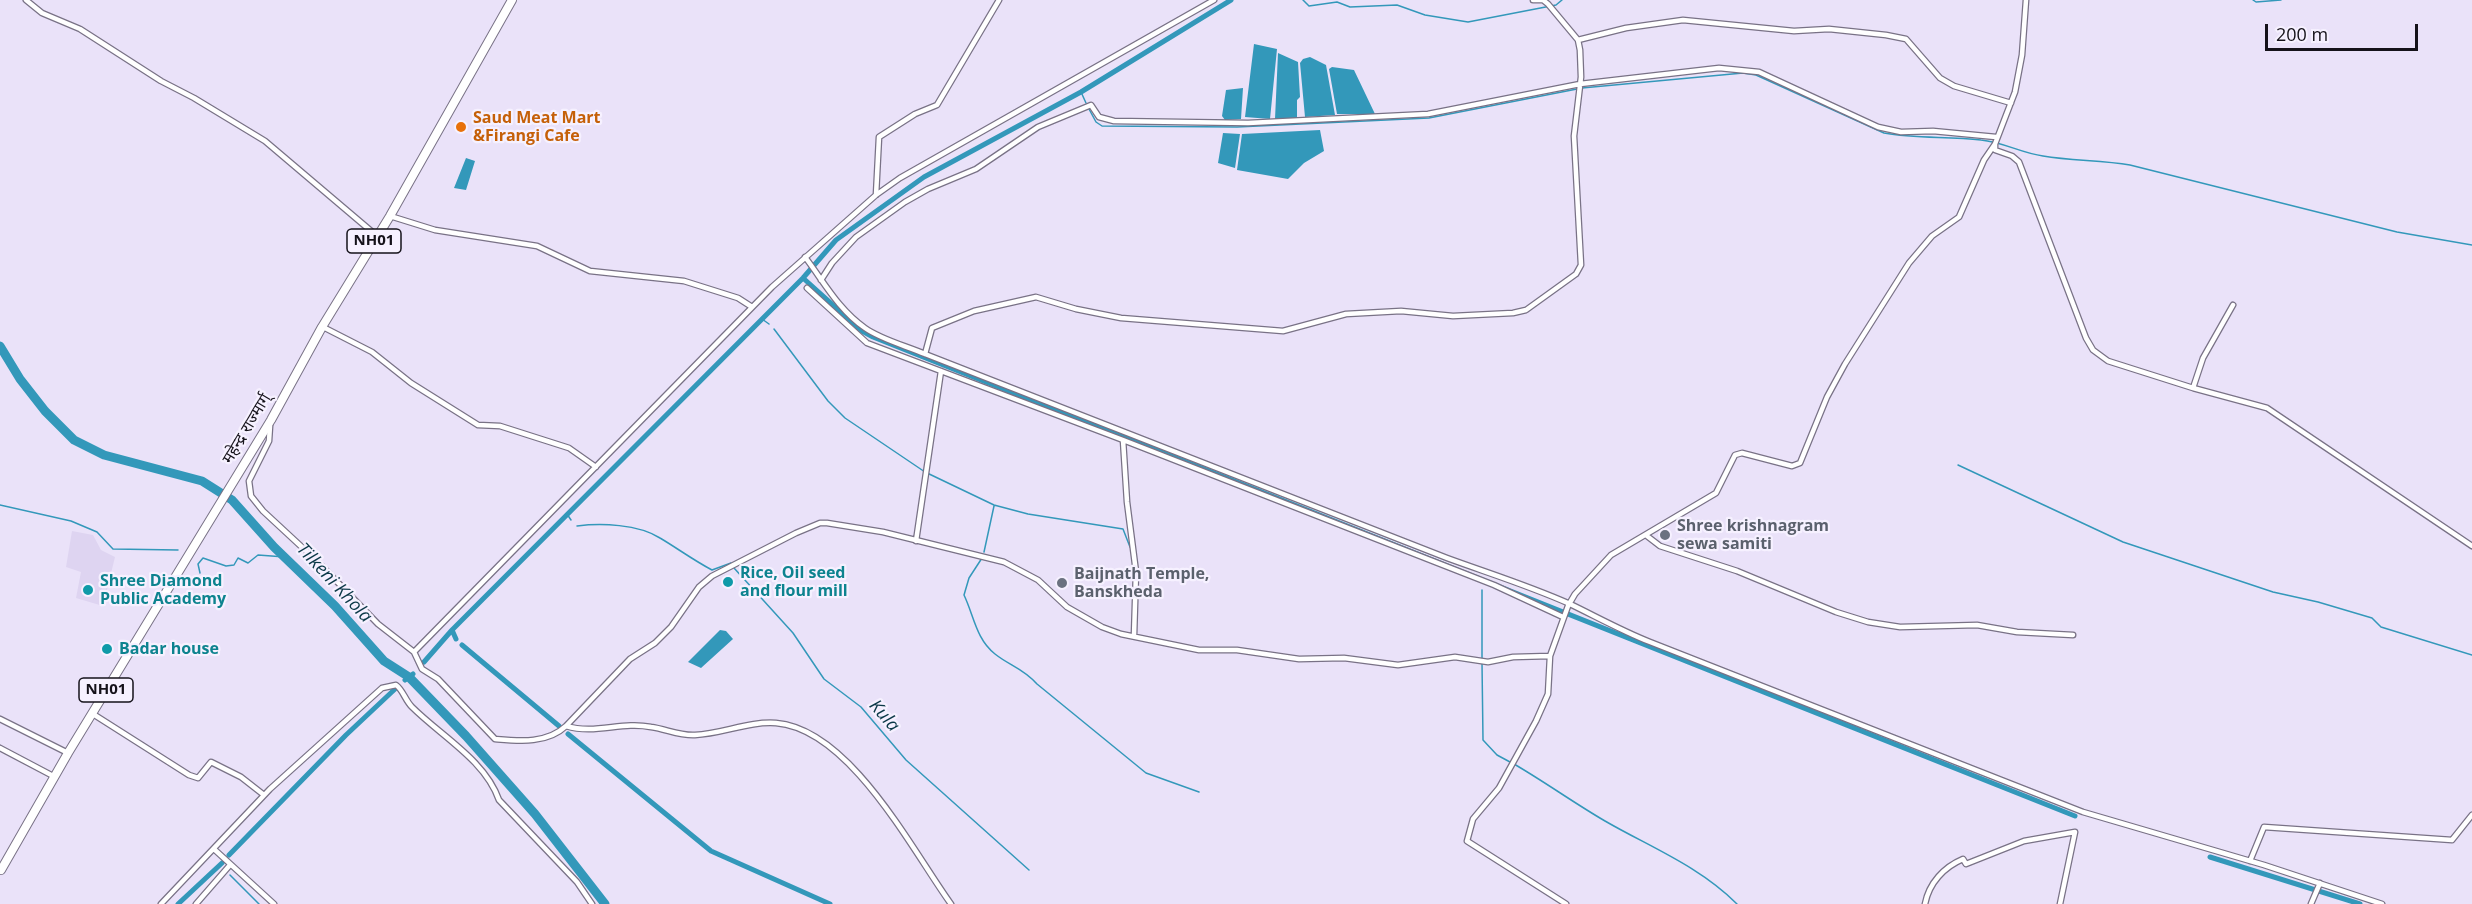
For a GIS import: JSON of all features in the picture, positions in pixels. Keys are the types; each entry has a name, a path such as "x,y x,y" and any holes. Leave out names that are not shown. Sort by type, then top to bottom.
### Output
{"highway":[{"name":"महेन्द्र राज्मार्ग्","path":"1,870 68,753 271,420 322,327 390,216 512,0"}],"street":[{"path":"26,0 42,13 80,29 160,81 194,98 265,141 377,236"},
{"path":"876,195 879,137 915,114 938,105 999,0"},
{"path":"414,652 567,493 596,467 752,307 876,195 900,178 1214,0"},
{"path":"925,354 932,328 974,310 1036,297 1076,309 1121,318 1150,318 1214,327 1260,327 1283,331 1346,314 1401,311 1453,316 1496,315 1526,310 1576,274 1581,265 1574,136 1580,87 1578,40 1543,0 1533,0"},
{"path":"2026,0 2022,55 2011,103 1996,137 1995,150 2012,156 2019,162 2093,350 2109,361 2266,408 2472,546"},
{"path":"1578,40 1626,28 1683,20 1794,31 1829,29 1886,35 1906,39 1940,78 1954,86 2011,103"},
{"path":"821,280 832,263 856,237 905,202 928,189 976,169 1038,127 1091,105 1099,117 1114,121 1248,123 1428,114 1580,87 1719,68 1744,69 1786,83 1878,127 1902,132 1933,131 1996,137"},
{"path":"1566,904 1467,841 1473,819 1499,788 1536,722 1548,694 1550,656 1563,617 1575,594 1611,555 1647,536 1716,493 1735,454 1742,453 1792,466 1800,463 1827,397 1845,364 1909,263 1932,236 1959,217 1984,160 1995,144"},
{"path":"390,216 435,230 537,246 590,271 684,281 738,298 752,307"},
{"path":"805,257 817,271 831,296 866,329 925,354 1569,605 1605,624 1641,639 2083,812 2250,861 2319,886 2382,904"},
{"path":"807,288 867,343 1124,440 1494,585 1563,617"},
{"path":"2193,388 2203,358 2233,305"},
{"path":"322,327 372,352 411,383 470,421 478,425 500,426 569,447 596,467"},
{"path":"916,542 941,371"},
{"path":"271,420 269,441 249,482 251,495 263,511 318,562 378,624 414,652 422,669 438,679 495,740 539,740 557,734 630,659 655,644 671,627 699,586 712,576 820,523 883,532 916,542 974,552 1004,562 1038,580 1067,607 1085,618 1121,634 1199,650 1237,650 1299,659 1344,658 1398,665 1455,657 1488,662 1513,657 1550,656"},
{"path":"1124,440 1127,502 1136,572 1134,636"},
{"path":"1647,536 1660,546 1737,571 1836,612 1868,621 1900,627 1977,625 2017,632 2073,635"},
{"path":"161,904 215,850 264,795 382,688 396,685 404,699 419,714 476,763 495,787 499,800 577,882 592,904"},
{"path":"93,714 189,774 198,778 211,762 241,777 264,795"},
{"path":"0,719 68,753"},
{"path":"566,726 589,730 622,724 696,735 774,723 794,726 815,737 854,769 900,825 951,904"},
{"path":"0,748 54,777"},
{"path":"2250,861 2264,827 2452,840 2472,814"},
{"path":"1925,904 1926,897 1945,867 1963,859 1966,864 2024,841 2075,832 2060,904"},
{"path":"215,850 274,904"},
{"path":"196,904 230,865"},
{"path":"2311,904 2319,886"}],"shaded area":[{"path":"72,531 93,535 101,550 115,557 103,606 76,598 81,572 66,567"}],"water":[{"path":"1254,44 1277,49 1270,119 1245,117"},
{"path":"1278,53 1298,62 1300,97 1297,100 1297,118 1275,119"},
{"path":"1310,57 1326,65 1335,115 1305,117 1300,63 1303,59"},
{"path":"1332,67 1354,70 1375,114 1337,114 1329,69"},
{"path":"1243,88 1241,119 1225,120 1222,116 1226,90"},
{"path":"1320,130 1324,151 1304,163 1288,179 1237,170 1242,134"},
{"path":"1223,133 1240,134 1235,168 1218,163"},
{"path":"466,158 475,161 466,190 454,188"},
{"path":"720,630 726,631 733,639 701,668 688,662"}],"waterway":[{"path":"424,662 452,630 803,278 836,240 924,177 1081,92 1231,0"},
{"path":"1303,0 1309,6 1337,2 1350,7 1397,5 1425,15 1468,22 1556,5 1562,0"},
{"path":"2253,0 2256,2 2281,0"},
{"path":"1582,88 1743,73 1756,75 1884,133 1981,140 2043,156 2130,165 2397,232 2472,245"},
{"path":"1089,109 1096,122 1102,126 1237,127 1429,118 1577,89"},
{"path":"1081,92 1086,103"},
{"path":"803,278 862,331 873,337 2075,816"},
{"path":"762,319 769,324"},
{"path":"774,329 828,401 845,418 925,472 994,505 1028,514 1123,529 1130,547"},
{"name":"Tilkeni Khola","path":"0,346 20,379 45,411 74,440 104,455 202,481 232,500 274,547 335,606 384,661 409,677 466,736 535,814 605,904"},
{"path":"1958,465 2123,542 2273,592 2372,618 2381,627 2472,655"},
{"path":"0,505 71,521 97,532 113,549 178,550"},
{"path":"984,552 994,506"},
{"name":"Kula","path":"567,514 571,520"},
{"name":"Kula","path":"577,526 630,527 651,533 712,570 731,563"},
{"path":"200,573 198,564 203,558 226,566 234,565 238,558 248,563 258,555 285,557"},
{"path":"982,558 969,578 964,595 979,634 989,648 1027,674 1146,773 1199,792"},
{"name":"Kula","path":"734,568 793,633 824,679 861,707 906,760 1029,870"},
{"path":"1482,590 1482,658"},
{"path":"452,630 456,639"},
{"path":"462,645 559,726"},
{"path":"1482,663 1483,740 1497,755 1510,762"},
{"name":"Tilkeni Khola","path":"405,680 413,674"},
{"path":"229,855 346,735 395,689"},
{"path":"568,734 711,851 830,904"},
{"path":"1514,764 1605,821 1690,868 1737,904"},
{"path":"2210,857 2360,904"},
{"path":"178,904 222,863"},
{"name":"Tilkeni Khola","path":"230,875 259,904"}],"place":[{"name":"Saud Meat Mart &Firangi Cafe","path":"461,127"},
{"name":"Shree krishnagram sewa samiti","path":"1665,535"},
{"name":"Rice, Oil seed and flour mill","path":"728,582"},
{"name":"Baijnath Temple, Banskheda","path":"1062,583"},
{"name":"Shree Diamond Public Academy","path":"88,590"},
{"name":"Badar house","path":"107,649"}]}
